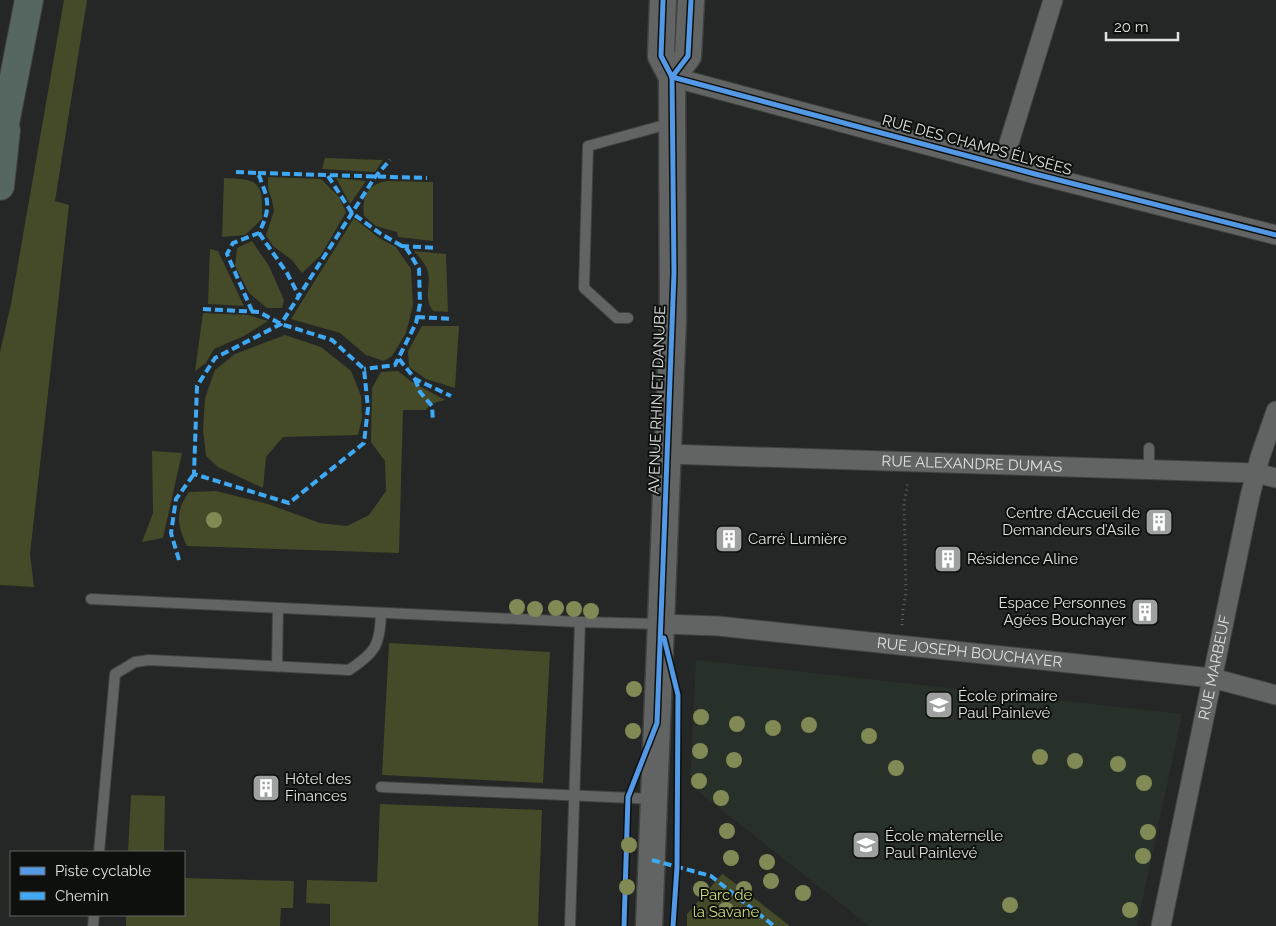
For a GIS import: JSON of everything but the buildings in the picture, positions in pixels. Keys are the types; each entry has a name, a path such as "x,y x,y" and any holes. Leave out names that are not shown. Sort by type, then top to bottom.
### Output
{"highway":[{"path":"0,149 29,0"},
{"path":"0,186 8,114"}],"street":[{"name":"AVENUE RHIN ET DANUBE","path":"649,926 674,273 672,77 661,56 663,0"},
{"path":"672,77 688,56 691,0"},
{"path":"1006,166 1009,143 1053,0"},
{"name":"RUE DES CHAMPS ÉLYSÉES","path":"672,77 1006,166 1276,235"},
{"name":"RUE MARBEUF","path":"1162,926 1255,473 1276,411"},
{"name":"RUE ALEXANDRE DUMAS","path":"667,454 1255,473 1276,478"},
{"name":"RUE JOSEPH BOUCHAYER","path":"660,624 718,626 1212,678 1276,695"}],"lane":[{"path":"628,318 617,318 584,288 588,146 672,123"},
{"path":"1149,448 1149,470"},
{"path":"91,599 580,622 660,624"},
{"path":"278,608 278,666"},
{"path":"99,851 115,674 135,662 149,660 349,670 368,658 381,636 382,613"},
{"path":"570,926 580,622"},
{"path":"382,787 655,799"}],"path":[{"path":"901,646 906,592 904,504 908,482 908,463"}],"shaded area":[{"path":"696,660 1182,714 1137,926 869,926 690,785"}],"green space":[{"path":"64,0 87,0 55,201 69,205 30,554 34,587 0,585 0,352 11,304"},
{"path":"325,158 383,160 375,172 322,169"},
{"path":"268,177 321,179 339,197 346,212 321,255 302,273 292,260 273,246 266,235 274,211 268,189"},
{"path":"224,178 253,182 260,190 262,219 245,235 222,237"},
{"path":"336,178 366,181 350,204"},
{"path":"387,181 433,182 433,241 398,237 397,232 376,226 364,216 364,203 367,193 374,185"},
{"path":"354,218 379,238 396,247 411,269 413,305 406,333 392,356 384,361 366,355 340,333 291,319"},
{"path":"252,241 269,266 284,300 282,308 267,308 249,293 235,266 237,248"},
{"path":"210,249 218,251 244,306 208,304"},
{"path":"414,251 446,254 448,312 433,311 430,306 428,301 428,272 424,263"},
{"path":"203,313 248,315 268,321 244,336 214,349 206,363 195,371"},
{"path":"422,326 459,326 455,388 426,379 409,367 408,351"},
{"path":"285,335 321,347 351,371 361,396 362,418 358,435 283,437 266,457 263,488 218,467 206,456 203,430 205,398 215,370 235,354"},
{"path":"398,371 412,382 445,400 430,404 426,410 403,410 399,553 187,546 181,531 179,518 181,506 189,492 216,491 268,504 320,523 347,526 369,515 386,491 385,461 371,442 372,388 381,372"},
{"path":"152,451 182,453 163,538 142,542 153,513"},
{"path":"389,643 550,652 543,783 382,775"},
{"path":"131,795 165,796 164,851 128,851"},
{"path":"380,804 542,810 538,926 330,926 330,904 306,903 307,880 377,882"},
{"name":"Parc de la Savane","path":"722,874 790,926 687,926 687,914"},
{"path":"185,878 294,881 293,908 281,908 280,926 126,926 126,916 185,916"}],"marked path":[{"path":"203,309 259,312 281,324 332,340 364,369 368,408 364,443 289,503 194,474 197,386 215,358 281,324 375,177 390,160"},
{"path":"236,172 258,173 267,203 266,216 259,233 233,243 227,254 252,311"},
{"path":"258,173 427,178"},
{"path":"328,176 352,213 381,234 407,249 419,269 420,304 416,323 395,365 364,369"},
{"path":"259,233 287,273 299,296"},
{"path":"401,246 437,248"},
{"path":"417,317 453,319"},
{"path":"399,359 415,379 451,396"},
{"path":"415,379 420,392 432,406 433,421"},
{"path":"179,560 171,533 176,499 194,474"},
{"path":"652,860 711,876 774,926"}],"cycle path":[{"path":"624,926 628,797 657,723 674,273 672,77 661,56 663,0"},
{"path":"672,77 688,56 691,0"},
{"path":"672,77 1035,174 1276,235"},
{"path":"664,638 678,695 677,867 673,926"}],"place":[{"name":"Centre d’Accueil de Demandeurs d’Asile","path":"1159,522"},
{"name":"Carré Lumière","path":"729,539"},
{"name":"Résidence Aline","path":"948,559"},
{"name":"Espace Personnes Agées Bouchayer","path":"1145,612"},
{"name":"École primaire Paul Painlevé","path":"939,705"},
{"name":"Hôtel des Finances","path":"266,788"},
{"name":"École maternelle Paul Painlevé","path":"866,845"}]}
